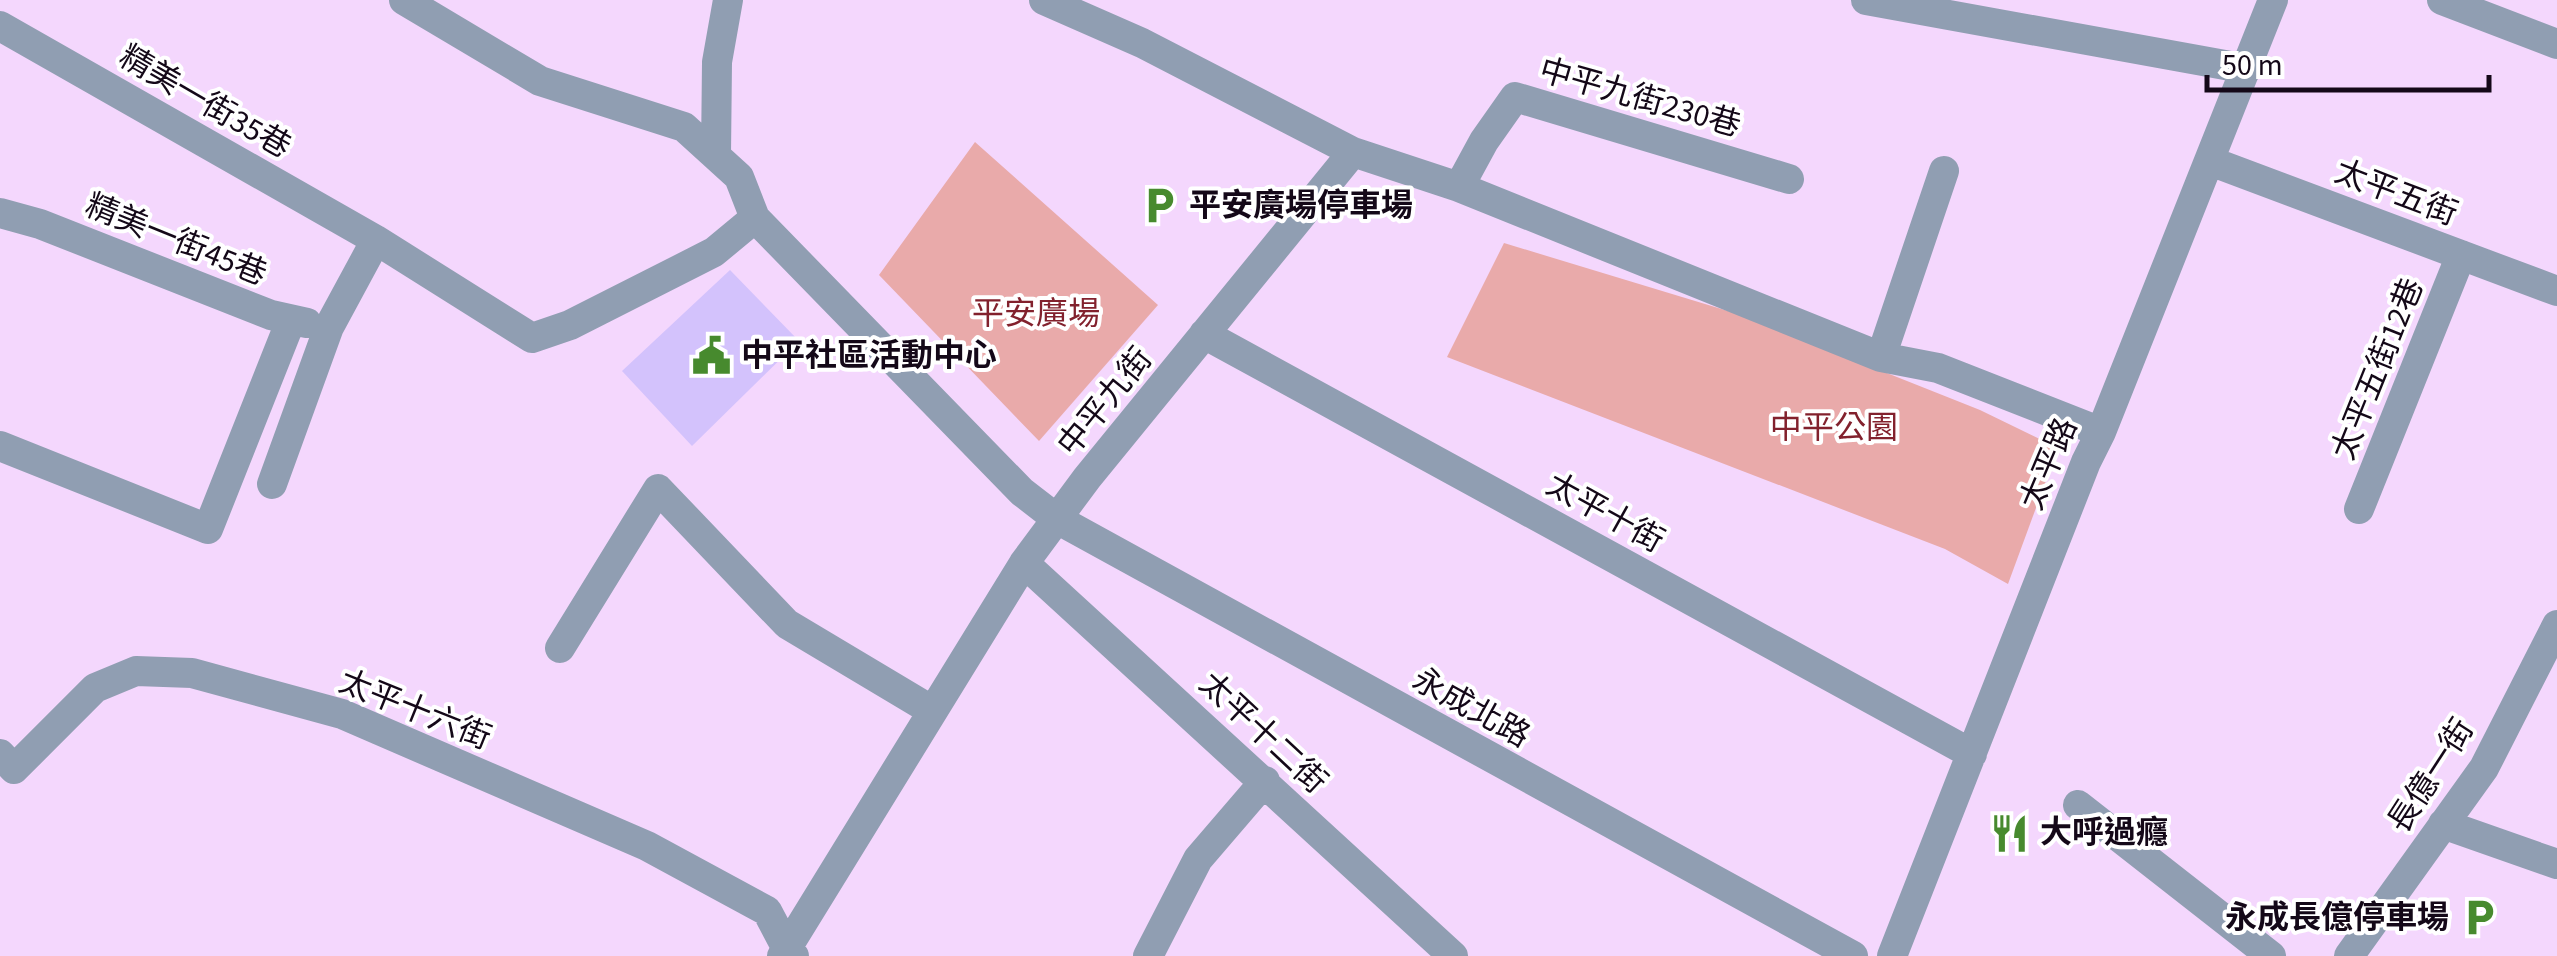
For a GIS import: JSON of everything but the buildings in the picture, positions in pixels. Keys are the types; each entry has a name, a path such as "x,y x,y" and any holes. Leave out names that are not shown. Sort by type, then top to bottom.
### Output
{"street":[{"path":"404,0 540,81 684,128 739,177 754,218"},
{"path":"716,154 717,62 728,0"},
{"path":"1044,0 1142,43 1353,152 1459,187 1881,356 1938,368 2101,432"},
{"path":"1866,0 2247,70"},
{"name":"太平路","path":"1892,956 2273,0"},
{"path":"2442,0 2557,44"},
{"name":"精美一街35巷","path":"0,26 376,240 532,338 570,325 714,252 754,218"},
{"name":"中平九街230巷","path":"1459,187 1484,141 1515,97 1790,178"},
{"name":"中平九街","path":"788,954 931,710 1024,563 1353,152"},
{"name":"太平五街","path":"2210,161 2557,290"},
{"path":"1881,356 1944,171"},
{"name":"精美一街45巷","path":"0,213 40,224 271,316 328,327"},
{"name":"永成北路","path":"754,218 1022,492 1057,520 1853,956"},
{"path":"272,484 328,327 376,240"},
{"name":"太平五街12巷","path":"2359,509 2461,255"},
{"path":"0,446 208,529 291,320"},
{"name":"太平十街","path":"1204,334 1972,754"},
{"path":"560,648 658,489 786,624 931,710"},
{"name":"太平十二街","path":"1024,563 1453,956"},
{"name":"長億一街","path":"2349,956 2484,768 2557,624"},
{"name":"太平十六街","path":"7,762 95,688 136,671 192,674 342,714 648,846 767,911 788,954"},
{"path":"1148,956 1198,859 1265,781"},
{"path":"2078,805 2271,956"},
{"path":"2443,824 2557,864"}],"green space":[{"name":"平安廣場","path":"975,142 1158,305 1039,441 879,275"},
{"name":"中平公園","path":"1504,243 1738,314 1980,410 2058,448 2008,584 1945,549 1447,357"}],"place":[{"name":"平安廣場停車場","path":"1159,206"},
{"name":"中平社區活動中心","path":"711,356"},
{"name":"大呼過癮","path":"2010,833"},
{"name":"永成長億停車場","path":"2479,918"}]}
